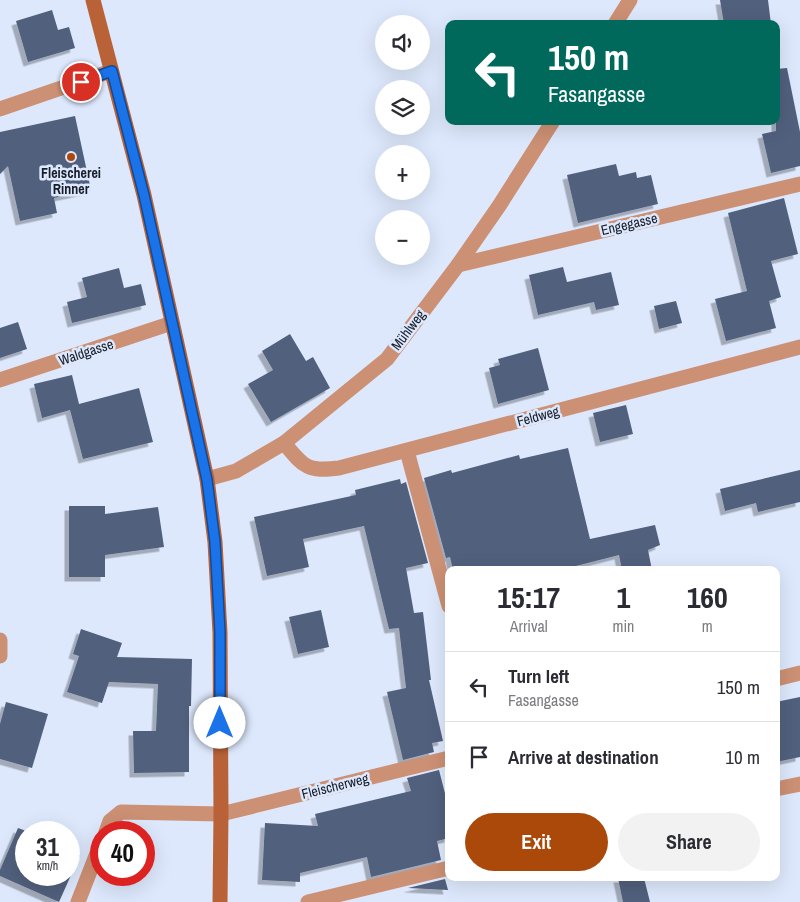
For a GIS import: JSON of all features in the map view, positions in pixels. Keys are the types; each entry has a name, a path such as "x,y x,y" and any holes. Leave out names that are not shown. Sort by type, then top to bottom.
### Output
{"street":[{"path":"93,0 144,195 207,480 215,542 220,632 220,902"},
{"path":"618,20 630,0"},
{"path":"0,110 112,71"},
{"name":"Mühlweg","path":"207,480 236,471 284,442 387,359 499,206 550,125"},
{"name":"Engegasse","path":"458,264 800,184"},
{"name":"Waldgasse","path":"0,380 172,323"},
{"name":"Feldweg","path":"284,442 298,460 308,467 319,471 339,468 800,347"},
{"path":"407,451 445,591"},
{"path":"0,640 0,656"},
{"path":"780,678 800,673"},
{"name":"Fleischerweg","path":"110,821 121,812 221,814 445,759"},
{"path":"780,788 800,784"},
{"path":"308,902 445,869"},
{"path":"78,902 90,871"}],"building":[{"path":"720,0 768,0 770,20 723,20"},
{"path":"52,10 58,30 69,27 75,48 28,62 16,21"},
{"path":"787,68 800,132 800,166 771,173 762,134 776,131 776,125 780,125 780,69"},
{"path":"75,116 91,190 54,198 57,213 20,221 8,166 0,174 0,132"},
{"path":"616,164 619,176 636,172 637,178 651,175 658,204 578,223 567,175"},
{"path":"784,198 798,254 771,261 781,297 769,301 776,328 726,341 715,299 747,291 728,213"},
{"path":"563,267 567,282 611,272 619,305 596,310 594,302 538,315 529,275"},
{"path":"119,268 124,288 141,284 146,305 72,323 67,302 87,297 82,278"},
{"path":"676,301 682,323 659,329 654,306"},
{"path":"18,322 27,349 0,358 0,328"},
{"path":"290,334 306,361 313,357 330,388 271,422 248,384 273,370 262,351"},
{"path":"538,348 549,390 498,404 489,368 500,365 498,359"},
{"path":"72,375 79,404 139,388 153,442 83,459 70,410 42,418 34,384"},
{"path":"626,405 633,434 600,442 593,413"},
{"path":"568,448 590,539 655,525 660,545 648,550 651,566 621,566 619,555 576,566 452,566 450,557 446,558 424,478 451,470 452,473 519,455 520,459"},
{"path":"800,470 800,502 758,512 756,503 725,511 720,489"},
{"path":"400,479 401,484 406,482 428,563 406,568 414,613 423,612 431,680 429,680 443,741 432,743 434,752 403,760 387,692 406,688 399,628 389,629 364,526 303,539 309,567 267,576 254,517 356,495 355,490"},
{"path":"69,506 105,506 105,514 158,507 164,547 105,555 105,577 69,577"},
{"path":"321,610 329,647 298,654 289,617"},
{"path":"81,629 122,643 117,657 192,659 191,706 189,706 189,772 134,773 133,731 156,731 158,684 109,682 102,703 67,692 79,656 73,654"},
{"path":"800,697 800,757 780,761 780,701"},
{"path":"6,702 48,714 32,768 0,759 0,724"},
{"path":"439,770 445,793 445,839 437,841 441,860 371,877 367,857 300,873 300,882 262,880 265,823 318,826 315,814 411,791 407,778"},
{"path":"15,835 15,883 0,876 0,870"},
{"path":"445,879 448,890 408,888"},
{"path":"619,881 645,881 650,902 623,902"},
{"path":"23,886 66,886 59,902"}],"place":[{"name":"Fleischerei Rinner","path":"71,157"}],"route":[{"path":"81,82 112,71 144,195 207,480 215,542 220,632 220,723"}]}
